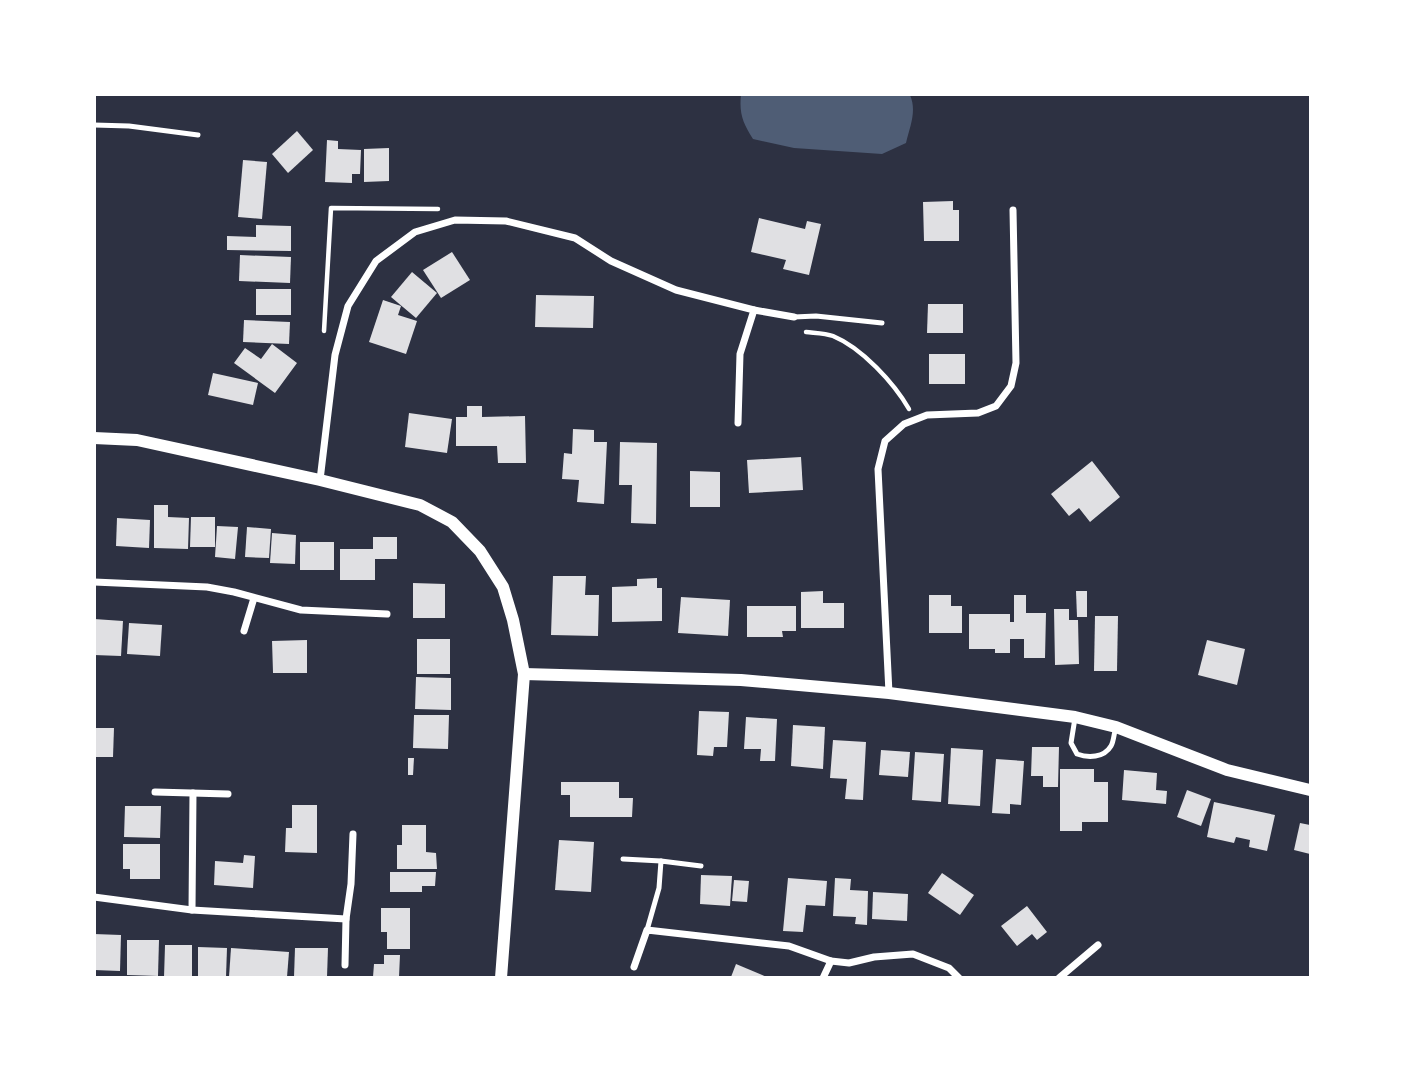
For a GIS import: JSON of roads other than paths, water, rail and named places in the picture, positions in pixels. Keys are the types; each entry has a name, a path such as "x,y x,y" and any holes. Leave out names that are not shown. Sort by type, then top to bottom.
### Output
{"street":[{"path":"889,693 878,469 885,441 904,424 915,419 928,415 978,413 996,406 1011,386 1016,363 1013,210"},
{"path":"320,480 335,355 348,306 376,261 415,232 455,220 506,221 575,238 611,261 676,290 794,317"},
{"path":"738,423 740,354 754,310"},
{"path":"94,438 137,440 421,505 452,522 480,551 503,587 524,674 501,978"},
{"path":"94,582 207,587 301,610 387,614"},
{"path":"244,631 254,598"},
{"path":"524,674 737,680 889,693 1075,717 1116,727 1227,769 1311,790"},
{"path":"155,792 228,794"},
{"path":"192,910 193,793"},
{"path":"345,965 353,834"},
{"path":"94,897 192,910 346,919"},
{"path":"634,967 647,930 789,946 831,961 849,962 913,954 949,968 959,978"},
{"path":"1059,978 1098,945"},
{"path":"822,978 831,961"}],"lane":[{"path":"94,125 129,126 198,135"},
{"path":"794,317 816,316 882,323"},
{"path":"1075,717 1071,743 1077,754 1084,756 1094,757 1111,746 1116,727"},
{"path":"623,859 701,866"},
{"path":"647,930 659,888 661,861"}],"water":[{"path":"741,95 910,95 913,113 906,143 882,154 794,148 753,139 743,118"}]}
